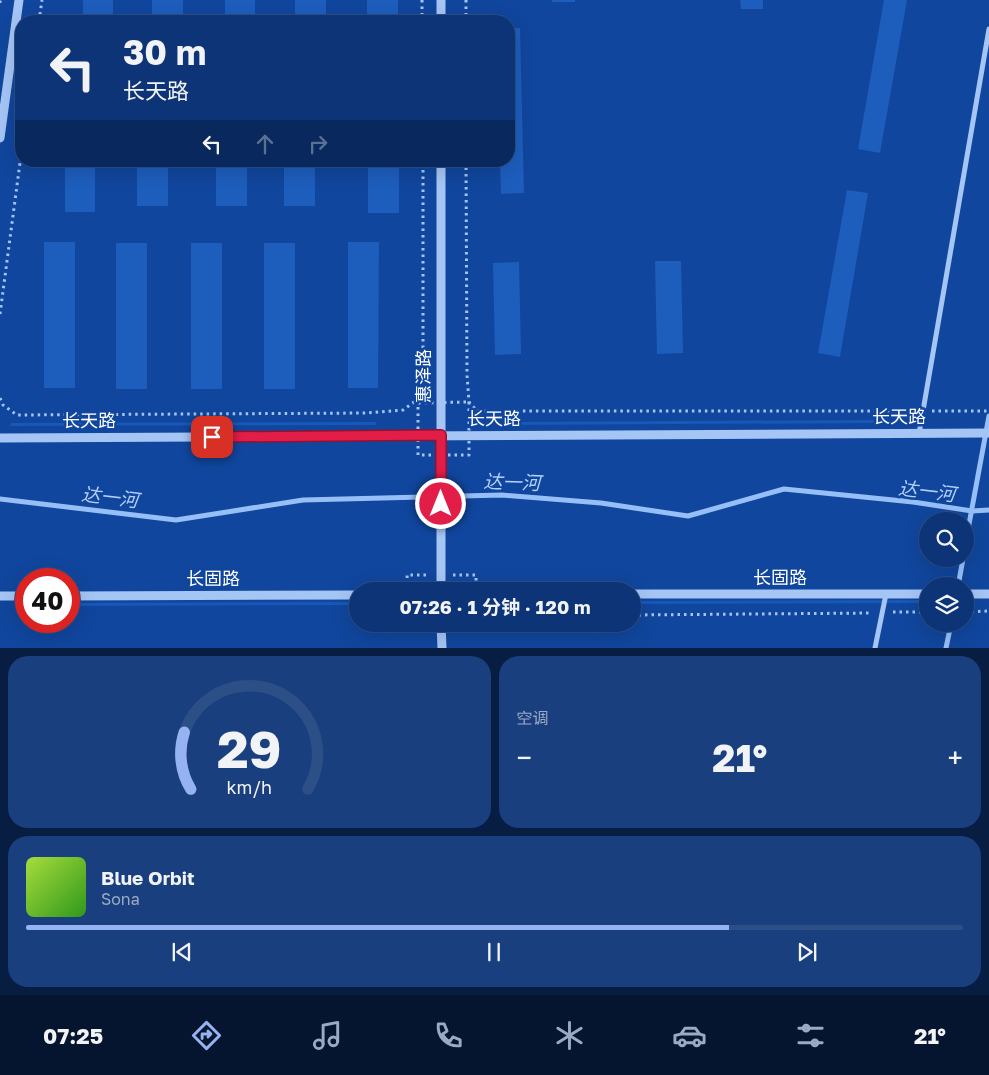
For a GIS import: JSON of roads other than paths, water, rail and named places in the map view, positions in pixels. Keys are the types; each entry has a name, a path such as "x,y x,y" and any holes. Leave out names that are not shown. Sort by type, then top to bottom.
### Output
{"street":[{"path":"17,15 19,0"},
{"path":"441,0 441,15"},
{"path":"0,138 15,29"},
{"path":"919,434 989,29"},
{"name":"惠泽路","path":"441,167 441,582"},
{"name":"长天路","path":"0,438 989,433"},
{"name":"长固路","path":"641,594 919,594"},
{"path":"875,648 886,594"},
{"name":"长固路","path":"80,596 349,595"},
{"path":"0,596 15,596"},
{"path":"441,632 442,648"}],"waterway":[{"path":"971,512 989,416"},
{"name":"达一河","path":"0,499 176,520 303,500 502,495 601,503 688,516 784,489 913,502 972,511 989,510"},
{"path":"960,577 962,567"},
{"path":"946,648 949,632"}]}
